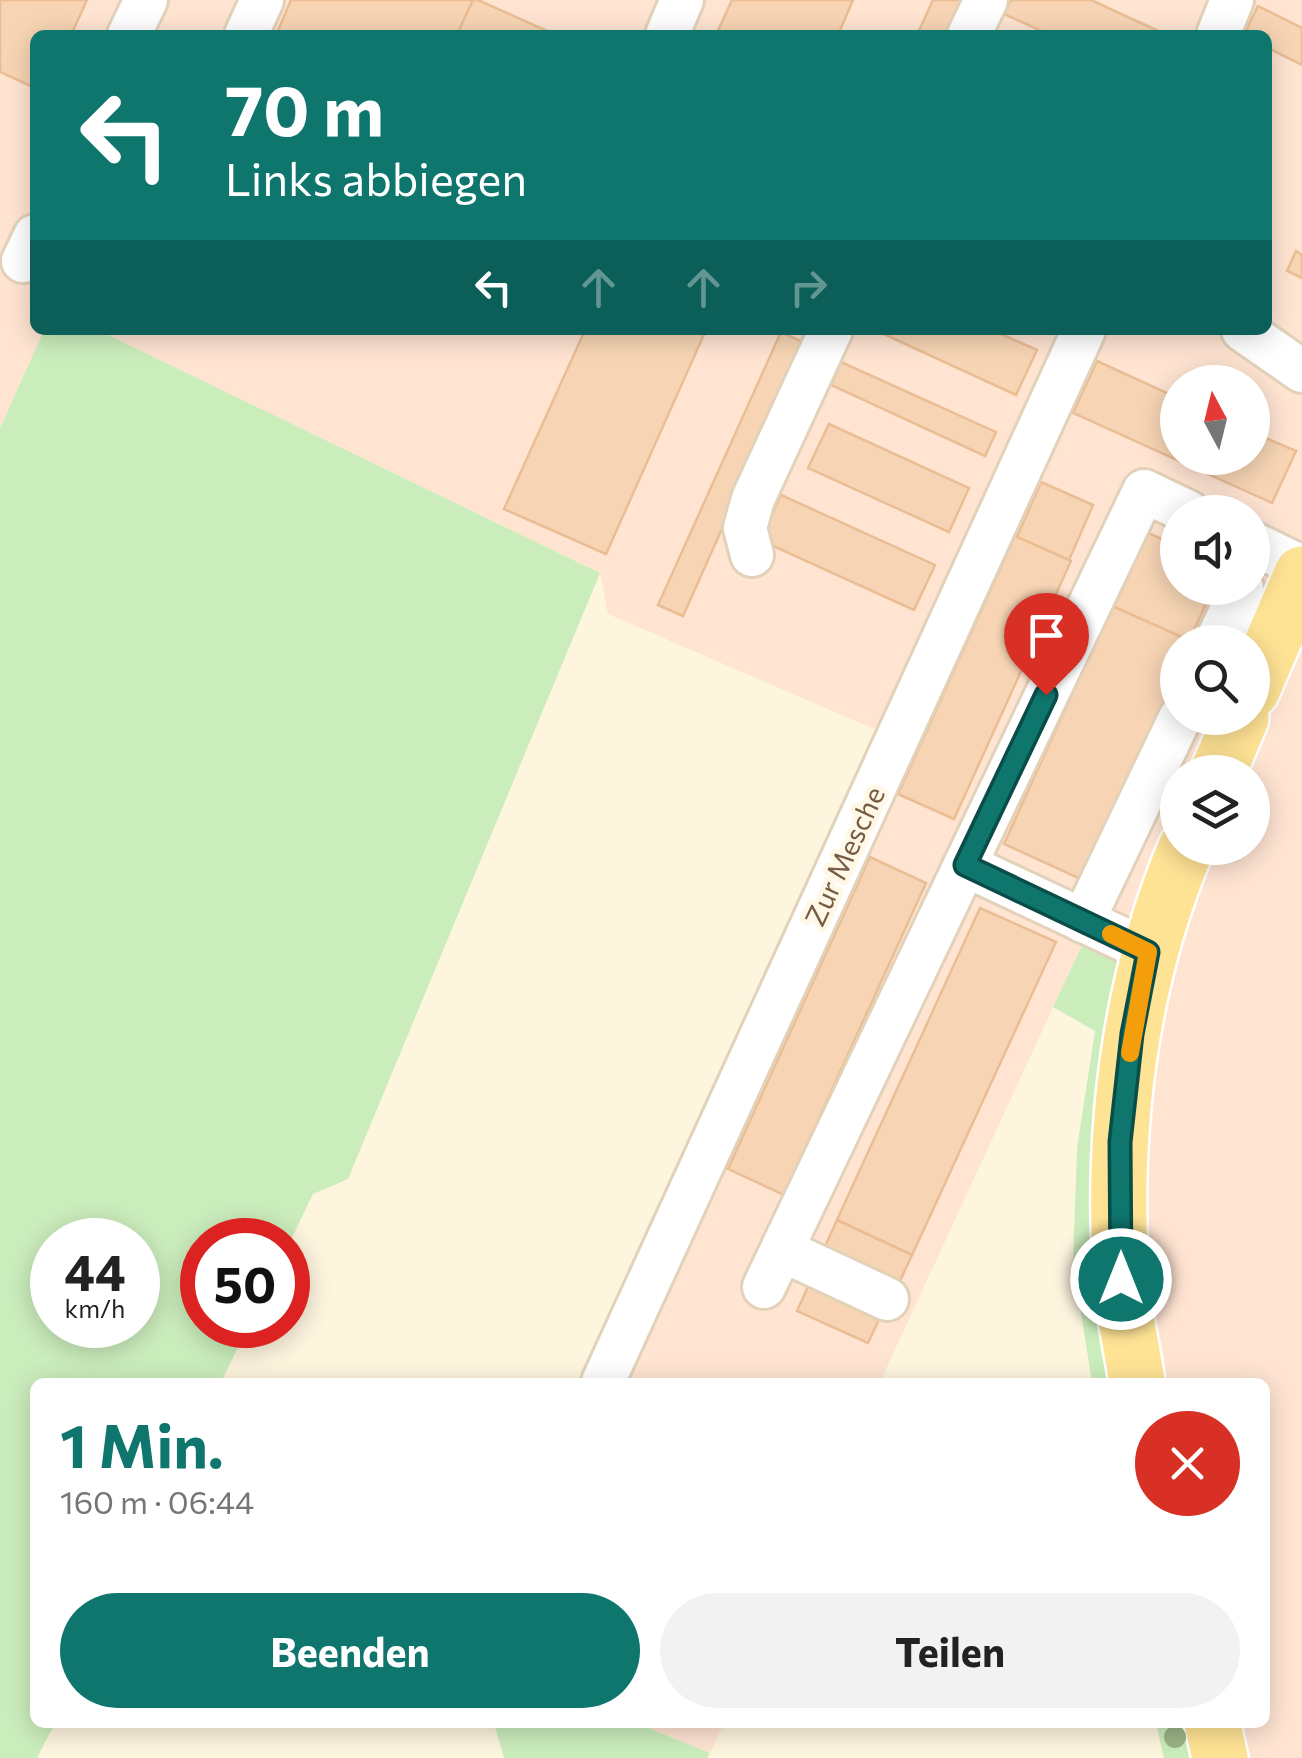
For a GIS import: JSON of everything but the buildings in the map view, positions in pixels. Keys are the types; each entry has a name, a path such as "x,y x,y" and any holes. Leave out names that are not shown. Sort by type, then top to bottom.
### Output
{"main road":[{"path":"1136,1378 1121,1279 1120,1142 1132,1034 1148,952 1180,865"},
{"path":"1213,1728 1220,1758"}],"street":[{"path":"131,30 146,0"},
{"path":"248,30 262,0"},
{"path":"669,30 682,0"},
{"path":"972,30 986,0"},
{"path":"1220,30 1232,0"},
{"path":"752,555 745,528 753,499 829,335"},
{"name":"Zur Mesche","path":"604,1378 1082,335"},
{"path":"1249,335 1302,371"},
{"path":"887,1299 773,1268 1144,492 1160,499"},
{"path":"1270,558 1302,566"},
{"path":"1083,921 1172,735"},
{"path":"965,865 1148,952"}],"shaded area":[{"path":"0,0 1302,0 1302,1758 1219,1758 1212,1728 1270,1728 1270,1378 1137,1378 1086,936 882,1378 585,1378 897,739 608,614 600,573 108,335 1272,335 1272,30 30,30 30,335 42,335 0,428"},
{"path":"648,1728 722,1728 710,1753"}],"green space":[{"path":"42,335 108,335 600,573 348,1179 313,1194 301,1218 180,1218 180,1348 238,1348 223,1378 30,1378 30,1728 52,1728 37,1758 0,1758 0,428"},
{"path":"1087,935 1126,962 1126,1378 1091,1378 1073,1263 1077,1148 1095,1031 1053,1007"},
{"path":"495,1728 648,1728 710,1753 707,1758 504,1758"},
{"path":"1157,1728 1190,1728 1196,1758 1164,1758"}],"slow traffic":[{"path":"1111,934 1148,952 1130,1053"}],"route":[{"path":"1046,695 965,865 1148,952 1132,1034 1120,1142 1121,1279"}]}
